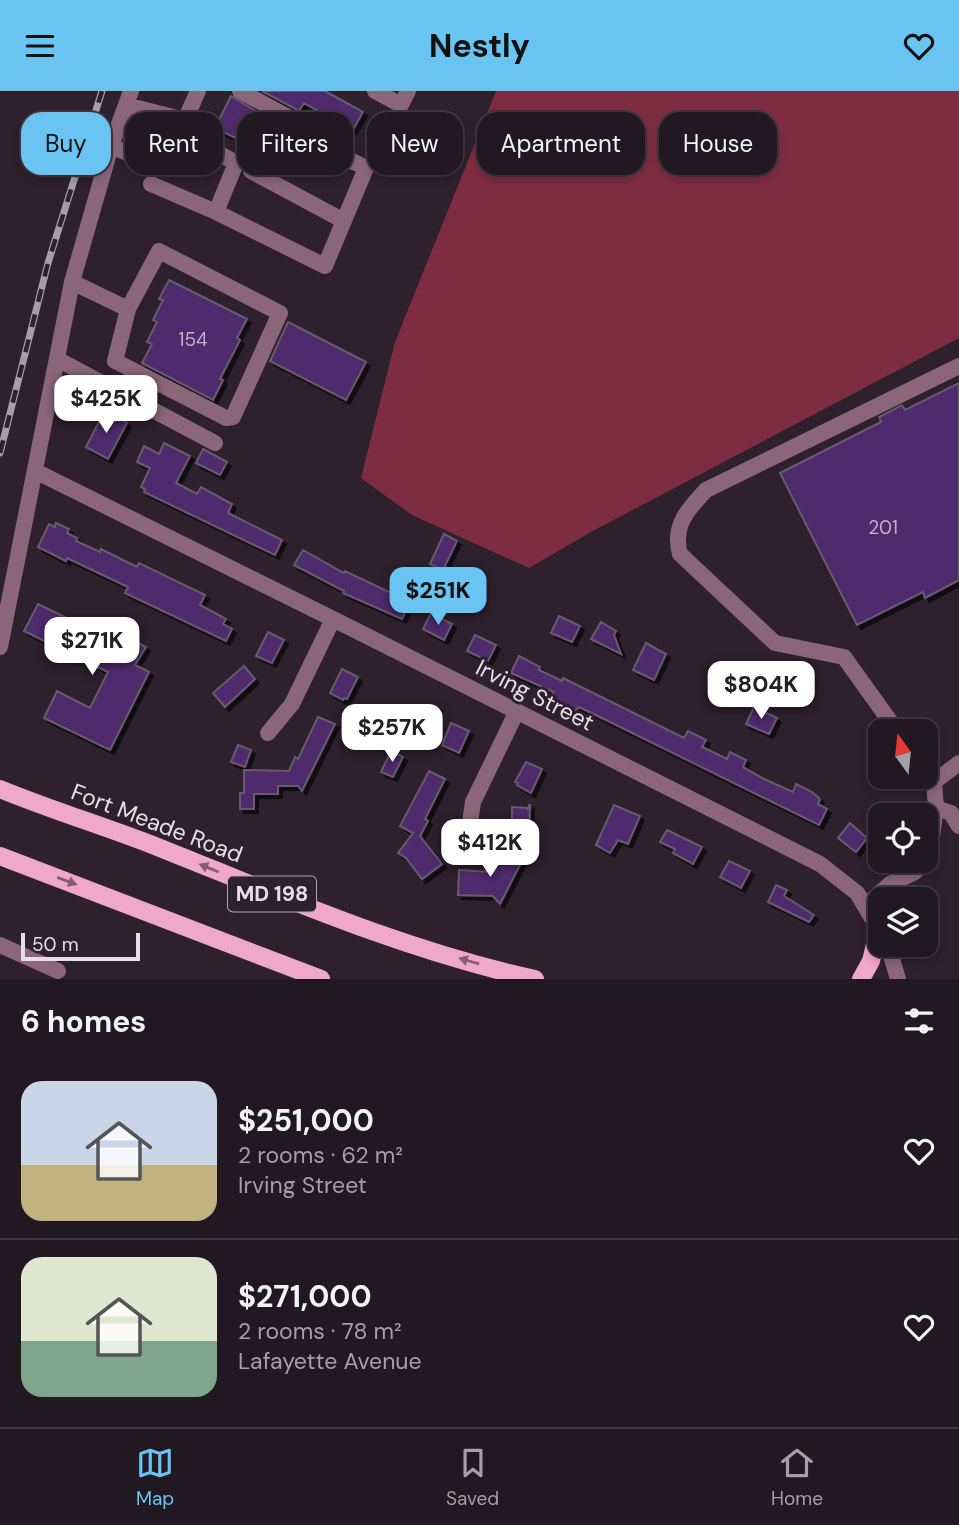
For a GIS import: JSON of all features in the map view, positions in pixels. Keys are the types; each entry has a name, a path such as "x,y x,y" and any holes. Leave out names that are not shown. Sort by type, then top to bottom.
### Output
{"main road":[{"name":"Fort Meade Road","path":"7,792 370,930 535,979"},
{"name":"MD 198","path":"2,857 321,979"},
{"path":"861,979 872,957"}],"street":[{"path":"189,112 198,91"},
{"path":"240,91 279,112"},
{"path":"374,91 401,105 408,91"},
{"path":"125,152 111,146 128,98 164,112"},
{"path":"216,212 236,163 223,156"},
{"path":"151,184 216,212 325,266 366,168 353,162"},
{"path":"0,647 72,282 103,175"},
{"path":"258,175 344,221"},
{"path":"159,251 280,313 233,417 226,418 115,361 128,309 159,251"},
{"path":"72,282 128,309"},
{"path":"57,359 215,443"},
{"path":"888,719 844,657 775,643 680,554 677,537 680,522 705,490 959,366"},
{"name":"Irving Street","path":"35,471 820,864 846,883 868,908"},
{"path":"268,733 292,704 333,619"},
{"path":"469,829 473,802 517,711"},
{"path":"938,773 959,763"},
{"path":"866,905 890,884 915,872 929,859 951,814 937,789"},
{"path":"0,944 58,971"},
{"path":"892,957 898,979"}],"shaded area":[{"path":"496,91 959,91 959,338 591,532 529,568 412,515 361,478 395,342 477,138 477,175 645,175 645,112 488,112"}],"building":[{"path":"262,91 325,91 363,112 353,130 353,112 320,112 304,103 299,111"},
{"path":"231,96 257,112 237,112 237,139 223,132 223,112"},
{"path":"169,280 247,319 213,400 142,363 152,344 147,342 157,322 153,320 163,300 159,299"},
{"path":"288,322 366,362 346,400 270,361"},
{"path":"959,383 959,580 925,598 923,592 857,625 780,473 881,422 879,417 902,405 905,410"},
{"path":"105,410 127,423 108,459 86,447"},
{"path":"164,443 190,456 176,483 197,494 201,487 232,504 228,513 282,540 275,555 144,492 145,489 141,487 150,468 137,462 144,446 159,454"},
{"path":"203,449 227,462 220,475 196,463"},
{"path":"56,523 69,529 67,533 77,538 76,541 100,552 101,549 137,567 139,563 205,595 200,605 226,619 223,624 232,629 226,641 125,593 128,587 38,547 49,524 55,527"},
{"path":"444,534 457,541 443,570 430,564"},
{"path":"303,550 344,573 345,571 391,593 400,573 419,582 402,619 343,593 344,591 294,565"},
{"path":"38,604 130,649 135,641 146,647 135,665 149,672 110,750 44,718 57,691 90,708 108,672 24,631"},
{"path":"431,613 452,624 444,640 423,629"},
{"path":"559,616 580,626 572,642 551,633"},
{"path":"601,622 616,631 614,635 621,654 591,639"},
{"path":"268,632 284,640 272,663 256,656"},
{"path":"475,635 496,645 488,661 467,651"},
{"path":"646,643 666,654 654,680 633,670"},
{"path":"519,656 540,667 539,670 562,681 563,678 684,738 688,731 706,740 702,747 727,759 730,752 746,760 743,767 764,779 793,792 796,784 812,792 820,799 818,804 827,809 819,825 579,707 573,713 553,702 551,698 554,692 511,673"},
{"path":"244,666 255,679 225,707 213,693"},
{"path":"342,669 358,677 347,699 343,700 330,693"},
{"path":"754,707 777,718 769,734 746,724"},
{"path":"318,717 335,724 302,791 298,786 278,786 278,794 254,794 254,809 240,809 240,793 244,793 244,770 289,771 295,757 298,759"},
{"path":"451,723 469,731 459,753 442,745"},
{"path":"238,745 251,750 245,767 231,762"},
{"path":"391,751 403,757 393,777 381,772"},
{"path":"526,762 542,769 531,793 515,782"},
{"path":"429,771 445,779 425,819 428,821 420,836 442,864 422,879 406,858 398,853 413,833 400,826"},
{"path":"530,804 529,840 512,839 517,830 512,830 512,807 527,810"},
{"path":"614,805 640,816 628,844 618,840 610,853 596,845"},
{"path":"850,823 867,838 856,852 838,838"},
{"path":"667,830 702,847 693,864 673,853 675,849 660,842"},
{"path":"506,852 522,861 500,904 493,896 458,895 459,870 493,872"},
{"path":"729,861 750,871 741,888 720,877"},
{"path":"776,885 787,890 784,896 814,915 809,922 768,902"}],"railway":[{"path":"0,453 48,263 102,91"}]}
